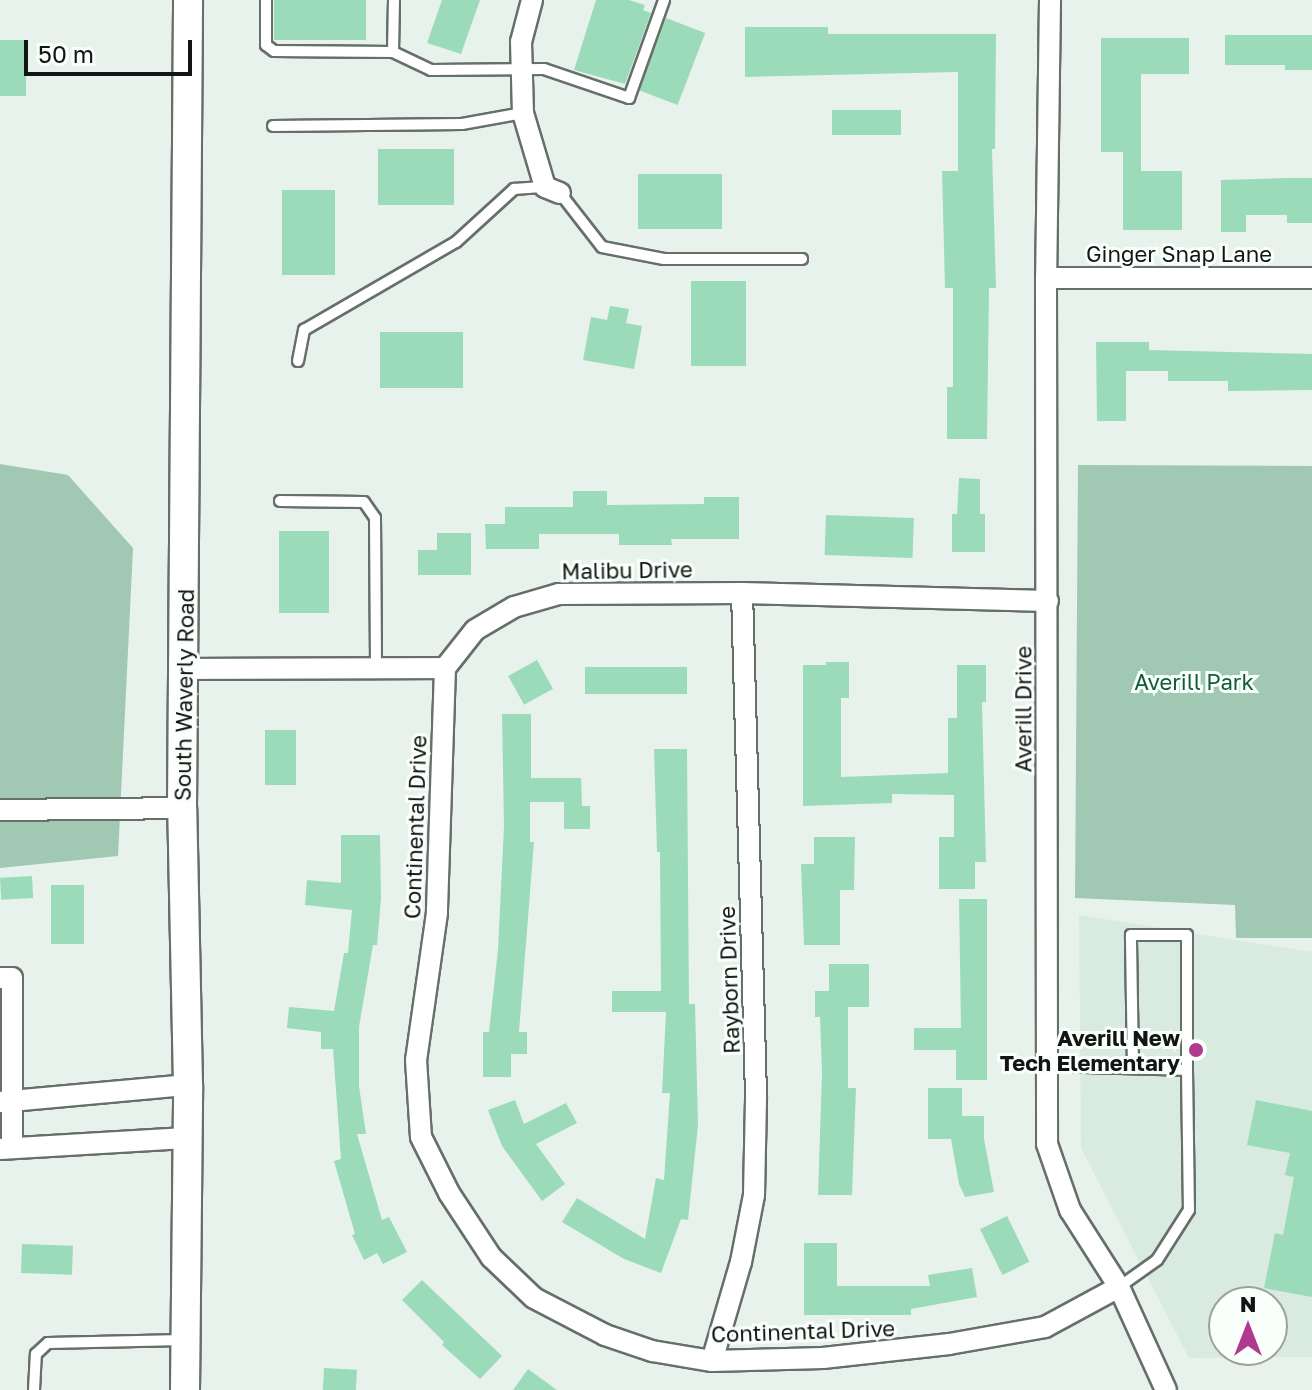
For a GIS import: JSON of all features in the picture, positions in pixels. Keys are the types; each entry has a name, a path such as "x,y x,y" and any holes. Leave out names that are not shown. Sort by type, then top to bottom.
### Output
{"main road":[{"name":"South Waverly Road","path":"185,1390 188,1085 182,808 188,0"}],"street":[{"path":"532,0 521,42 519,68 523,113 552,190"},
{"name":"Averill Drive","path":"1050,0 1046,278 1047,1144 1070,1210 1119,1287 1166,1390"},
{"name":"Ginger Snap Lane","path":"1046,278 1312,278"},
{"name":"Malibu Drive","path":"445,668 475,630 514,607 559,594 742,593 1048,601"},
{"name":"Rayborn Drive","path":"712,1361 741,1262 754,1195 756,1096 742,593"},
{"path":"185,669 445,668"},
{"name":"Continental Drive","path":"445,668 437,913 416,1060 421,1137 449,1193 491,1257 534,1298 617,1339 652,1351 712,1361 823,1358 949,1344 1045,1327 1119,1287"},
{"path":"0,810 182,808"},
{"path":"0,978 12,978 6,1147 186,1138"},
{"path":"6,1102 188,1085"}],"lane":[{"path":"266,0 266,45 274,51 393,52 431,70 477,72 544,69 629,98 664,0"},
{"path":"393,52 394,0"},
{"path":"273,126 462,124 523,113"},
{"path":"298,361 304,330 456,242 514,189 552,190 602,247 664,259 802,259"},
{"path":"280,501 364,502 375,518 376,668"},
{"path":"1119,1287 1157,1260 1189,1210 1187,935 1131,935 1133,1068"},
{"path":"1045,1066 1187,1070"},
{"path":"34,1390 36,1354 48,1343 185,1340"}],"shaded area":[{"name":"Averill New Tech Elementary","path":"1079,915 1312,952 1312,1357 1288,1357 1288,1286 1208,1286 1208,1358 1189,1358 1081,1148"}],"green space":[{"path":"0,464 68,475 133,548 118,856 0,868"},
{"name":"Averill Park","path":"1078,465 1312,466 1312,938 1236,938 1235,905 1075,898"}],"building":[{"path":"274,0 366,0 366,40 274,40"},
{"path":"442,0 480,0 461,54 427,43"},
{"path":"596,0 629,0 645,5 643,10 651,13 625,84 574,70"},
{"path":"666,18 705,33 678,105 638,90"},
{"path":"745,27 828,27 828,34 996,34 995,149 992,149 996,288 989,288 987,439 947,439 947,387 953,387 953,288 945,288 942,171 958,171 958,72 745,77"},
{"path":"1225,35 1312,35 1312,70 1285,70 1285,65 1225,65"},
{"path":"1101,38 1189,38 1189,74 1141,74 1141,171 1182,171 1182,230 1123,230 1123,152 1101,152"},
{"path":"0,40 26,40 26,96 0,96"},
{"path":"832,110 901,110 901,135 832,135"},
{"path":"378,149 454,149 454,205 378,205"},
{"path":"638,174 722,174 722,229 638,229"},
{"path":"1312,178 1312,223 1287,223 1287,215 1246,215 1246,232 1221,232 1221,180"},
{"path":"282,190 335,190 335,275 282,275"},
{"path":"691,281 746,281 746,366 691,366"},
{"path":"610,306 629,309 626,323 642,326 634,369 583,360 591,317 607,320"},
{"path":"380,332 463,332 463,388 380,388"},
{"path":"1096,342 1149,342 1149,350 1312,354 1312,390 1228,391 1228,381 1168,381 1168,371 1126,371 1126,421 1097,421"},
{"path":"959,478 980,479 980,514 985,514 985,552 952,552 952,514 957,514"},
{"path":"573,491 607,491 607,505 704,504 704,497 739,497 739,539 671,539 672,545 619,545 619,534 539,534 539,549 486,549 485,524 505,524 505,507 573,507"},
{"path":"826,515 914,518 913,558 825,555"},
{"path":"279,531 329,531 329,613 279,613"},
{"path":"437,533 471,533 471,575 418,575 418,550 437,550"},
{"path":"537,660 553,689 524,705 508,676"},
{"path":"826,662 849,662 849,698 841,698 841,777 948,773 948,718 957,718 957,665 986,665 986,702 982,702 986,862 975,862 975,889 939,889 939,837 954,837 954,795 892,794 892,803 803,806 803,665 826,665"},
{"path":"585,667 687,667 687,694 585,694"},
{"path":"502,714 531,714 531,778 581,778 582,806 590,806 590,829 564,829 564,802 530,802 530,842 534,842 519,1032 527,1032 527,1054 511,1054 511,1077 483,1077 483,1032 489,1032 498,950 504,826"},
{"path":"265,730 296,730 296,785 265,785"},
{"path":"654,749 687,749 689,1004 695,1004 698,1125 688,1220 681,1219 661,1273 624,1259 562,1222 577,1198 645,1239 656,1178 664,1180 670,1093 662,1093 666,1012 612,1012 612,991 661,991 660,852 657,852"},
{"path":"341,835 380,835 381,899 377,945 373,945 359,1027 359,1086 366,1134 357,1134 382,1220 389,1217 407,1252 383,1264 377,1253 364,1260 352,1235 355,1234 334,1161 341,1159 333,1049 321,1049 321,1032 287,1028 289,1007 334,1011 344,953 348,953 352,910 305,905 307,880 341,883"},
{"path":"814,837 855,837 854,890 840,890 840,945 804,945 801,864 814,864"},
{"path":"32,876 33,898 1,900 0,878"},
{"path":"51,885 84,885 84,944 51,944"},
{"path":"959,899 987,899 987,1080 956,1080 956,1050 914,1050 914,1028 961,1028"},
{"path":"829,964 869,964 869,1007 848,1007 848,1088 856,1088 852,1195 818,1195 822,1073 820,1017 815,1017 815,991 829,991"},
{"path":"928,1088 962,1088 962,1116 984,1116 984,1139 994,1192 965,1197 959,1184 951,1139 928,1139"},
{"path":"515,1100 524,1124 566,1103 577,1123 536,1144 565,1184 542,1201 502,1146 488,1110"},
{"path":"1256,1100 1312,1111 1312,1297 1288,1292 1288,1286 1264,1286 1275,1233 1283,1235 1294,1177 1285,1175 1290,1153 1247,1145"},
{"path":"1007,1216 1029,1262 1002,1275 980,1229"},
{"path":"804,1243 837,1243 837,1286 930,1286 928,1275 972,1268 977,1297 911,1309 911,1315 804,1315"},
{"path":"22,1244 73,1246 72,1275 21,1273"},
{"path":"422,1280 502,1356 480,1379 442,1345 444,1342 402,1300"},
{"path":"324,1368 357,1370 356,1390 323,1390"},
{"path":"528,1369 557,1390 513,1390"}],"place":[{"name":"Averill New Tech Elementary","path":"1196,1050"}]}
